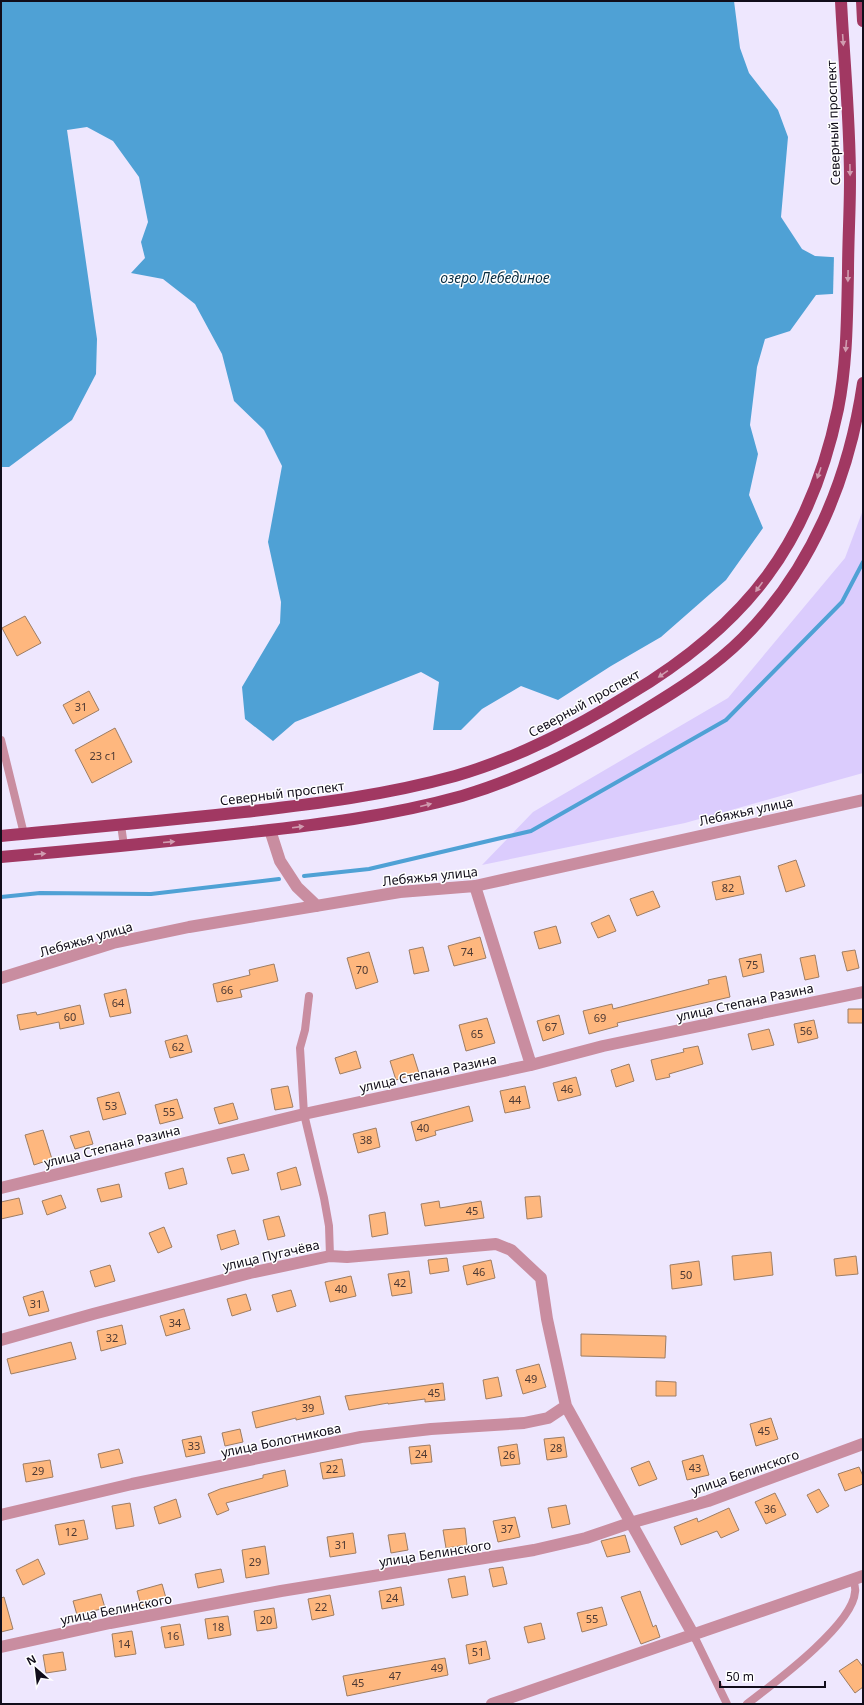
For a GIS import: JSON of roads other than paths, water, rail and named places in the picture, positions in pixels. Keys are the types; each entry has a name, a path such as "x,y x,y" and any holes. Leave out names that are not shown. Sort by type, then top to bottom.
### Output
{"main road":[{"name":"Северный проспект","path":"1,836 121,825 320,803 416,786 457,775 524,751 573,727 655,679 695,651 727,624 754,594 778,562 798,528 824,458 838,408 844,370 850,179 841,1"},
{"path":"862,1 863,21"},
{"path":"1,857 124,846 323,824 414,808 463,795 506,781 545,765 583,746 666,697 708,668 741,639 770,608 796,573 817,537 847,457 859,413 863,383"}],"street":[{"name":"Лебяжья улица","path":"1,978 113,943 189,927 400,892 475,886 863,800"},
{"path":"270,830 280,861 297,887 318,906"},
{"path":"475,886 531,1065"},
{"name":"улица Степана Разина","path":"1,1188 304,1114 531,1065 603,1046 863,992"},
{"name":"улица Пугачёва","path":"1,1340 250,1273 330,1256 347,1257 496,1244 511,1250 541,1278 547,1320 566,1406"},
{"path":"566,1406 694,1636"},
{"name":"улица Болотникова","path":"1,1514 132,1484 361,1437 431,1429 524,1424 548,1418 566,1406"},
{"name":"улица Белинского","path":"1,1647 110,1623 298,1588 534,1550 586,1538 630,1523 708,1501 863,1444"},
{"path":"492,1704 694,1636 859,1585"}],"lane":[{"path":"1,740 24,834"},
{"path":"121,825 124,846"},
{"path":"309,996 306,1030 300,1048 304,1114 324,1198 329,1226 330,1256"},
{"path":"747,1704 788,1672 836,1627 851,1605 859,1585"},
{"path":"694,1636 727,1704"}],"water":[{"name":"озеро Лебединое","path":"1,1 734,1 740,48 749,73 778,110 788,137 781,217 802,249 815,256 863,259 863,292 816,295 790,331 765,339 757,367 750,425 758,454 749,495 763,528 726,580 661,637 611,666 558,700 521,686 482,709 461,730 433,730 439,682 421,672 295,722 273,741 245,719 242,687 280,623 281,602 268,542 282,466 264,430 234,401 222,354 195,304 163,279 131,273 145,258 141,242 148,222 139,177 113,141 87,127 67,130 97,339 96,374 72,420 9,467 1,467"}],"waterway":[{"path":"304,876 369,869 531,831 726,720 842,602 863,562"},
{"path":"1,897 40,893 151,894 279,879"}]}
